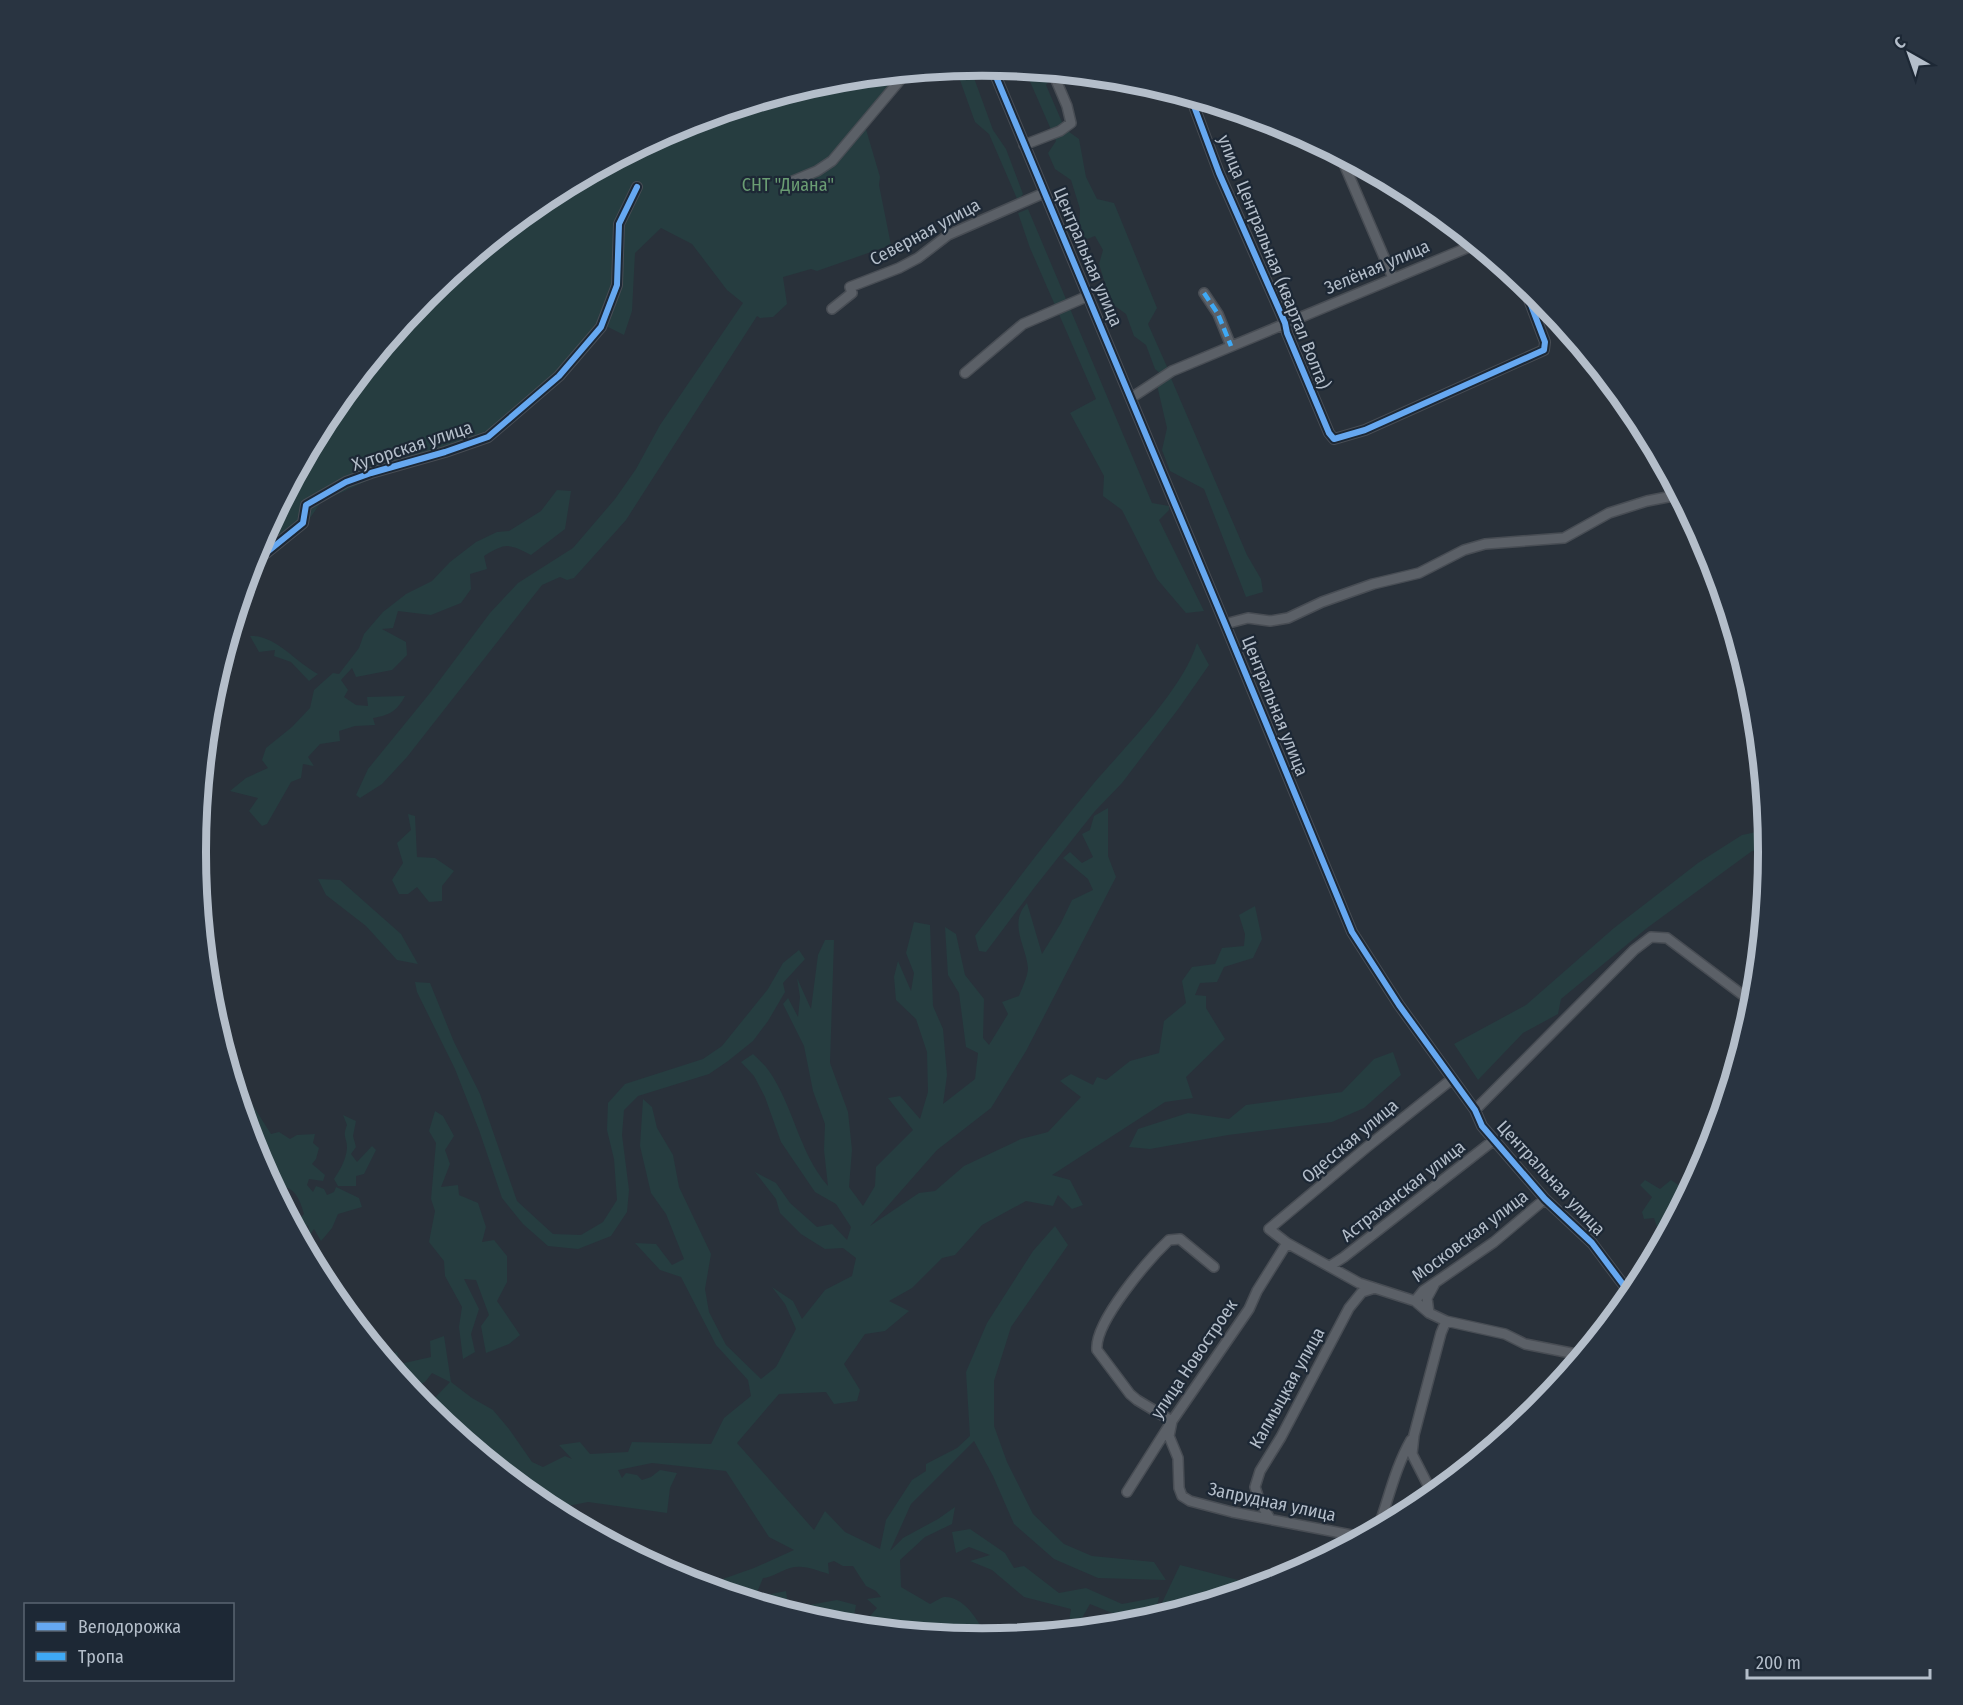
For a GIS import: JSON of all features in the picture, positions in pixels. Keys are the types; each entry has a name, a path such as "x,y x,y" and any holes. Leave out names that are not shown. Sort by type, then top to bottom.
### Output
{"street":[{"name":"Центральная улица","path":"996,77 1352,932 1399,1005 1475,1110 1482,1126 1545,1199 1592,1243 1625,1287"},
{"path":"1024,145 1060,131 1071,123 1067,106 1056,80"},
{"path":"793,181 817,171 832,160 900,81"},
{"name":"улица Центральная (квартал Волта)","path":"1196,107 1219,174 1286,323 1287,333 1329,433 1334,438 1365,429 1544,350 1545,342 1531,305"},
{"path":"1345,167 1393,278"},
{"name":"Хуторская улица","path":"267,553 303,523 306,505 346,482 488,437 559,376 601,327 617,285 619,224 637,187"},
{"name":"Северная улица","path":"832,309 852,293 850,287 899,268 918,258 948,235 1044,193"},
{"name":"Зелёная улица","path":"1131,398 1172,371 1466,247"},
{"path":"1204,293 1218,314 1231,346"},
{"path":"965,374 1023,324 1088,296"},
{"path":"1225,624 1248,618 1270,621 1288,618 1322,602 1373,584 1419,573 1464,550 1485,544 1564,538 1609,513 1670,496"},
{"path":"1475,1110 1634,950 1651,937 1667,938 1744,996"},
{"name":"Одесская улица","path":"1287,1243 1269,1229 1366,1147 1452,1079"},
{"name":"Астраханская улица","path":"1330,1266 1494,1140"},
{"name":"Московская улица","path":"1415,1301 1423,1292 1494,1242 1545,1199"},
{"path":"1172,1421 1130,1394 1097,1350 1096,1342 1101,1330 1136,1275 1169,1240 1180,1239 1214,1267"},
{"path":"1287,1243 1359,1283 1415,1301 1420,1307 1446,1321 1505,1334 1525,1344 1574,1354"},
{"name":"улица Новостроек","path":"1128,1492 1172,1421 1249,1309 1257,1291 1287,1243"},
{"path":"1429,1312 1427,1298 1434,1285"},
{"name":"Калмыцкая улица","path":"1269,1518 1255,1487 1260,1471 1281,1437 1349,1308 1362,1292 1377,1288"},
{"path":"1429,1487 1412,1454 1414,1436 1446,1321"},
{"name":"Запрудная улица","path":"1172,1421 1169,1436 1178,1458 1179,1488 1182,1496 1190,1501 1232,1512 1351,1535"},
{"path":"1381,1517 1396,1470 1414,1436"}],"green space":[{"path":"973,76 993,130 1006,149 1023,194 1018,201 989,134 975,122 959,77"},
{"path":"1028,78 1050,80 1046,85 1065,129 1079,139 1086,177 1097,199 1114,203 1157,308 1148,324 1168,369 1161,374 1155,369 1146,345 1134,336 1126,314 1111,303 1099,264 1103,250 1095,236 1087,239 1079,232 1080,209 1071,180 1055,169 1048,153 1056,141"},
{"name":"СНТ \"Диана\"","path":"903,81 865,126 880,177 879,185 891,245 817,271 811,269 783,277 787,304 773,317 760,318 757,316 626,520 574,578 567,580 560,577 542,585 407,757 382,784 360,798 356,795 368,769 430,693 490,613 518,583 573,548 615,499 636,469 660,425 743,303 727,290 692,244 661,228 635,253 632,311 624,335 606,326 603,333 559,381 491,441 388,471 321,502 308,521 266,559 260,570 286,509 309,464 336,421 366,380 433,304 509,237 550,207 594,180 685,136 781,103 830,91"},
{"path":"1028,209 1152,503 1169,506 1169,510 1159,520 1204,611 1186,613 1157,579 1122,510 1103,496 1104,476 1070,413 1096,399 1030,248 1018,213"},
{"path":"1170,376 1247,555 1261,579 1263,592 1246,597 1204,489 1170,471 1162,450 1167,428 1157,385"},
{"path":"557,490 571,491 565,529 531,555 507,546 491,552 484,556 487,569 470,574 471,589 461,603 431,615 398,611 393,628 382,629 406,642 407,655 392,670 356,677 352,668 341,680 348,690 344,697 356,705 368,706 367,697 405,696 402,701 392,712 373,718 375,725 355,726 339,731 340,741 320,744 308,757 314,766 303,764 301,778 291,782 267,824 262,826 249,811 258,798 230,791 246,778 268,768 262,760 266,748 292,727 310,708 314,690 333,673 339,674 359,648 364,634 383,612 406,594 432,581 450,562 476,542 497,532 509,531 541,511"},
{"path":"250,636 277,644 318,674 309,681 291,662 274,656 275,650 259,652"},
{"path":"1197,643 1209,665 1179,708 1122,783 1095,811 1034,888 986,952 979,951 975,936 1094,783 1167,698 1190,661"},
{"path":"1108,808 1108,856 1116,877 1026,1051 991,1108 937,1150 870,1226 919,1193 935,1191 964,1166 1021,1139 1048,1132 1081,1097 1060,1081 1071,1074 1093,1085 1097,1077 1106,1080 1130,1061 1159,1053 1164,1021 1186,1003 1182,981 1192,967 1215,964 1222,948 1244,946 1245,934 1239,915 1255,906 1262,939 1253,958 1224,967 1217,982 1200,983 1195,995 1206,996 1206,1008 1225,1039 1186,1077 1193,1098 1165,1102 1052,1175 1070,1180 1083,1205 1072,1209 1058,1195 1053,1206 1026,1201 982,1225 955,1255 942,1258 912,1288 889,1301 909,1311 885,1331 865,1334 844,1364 860,1390 857,1401 834,1404 826,1392 779,1394 737,1443 814,1530 825,1511 845,1532 880,1549 886,1520 912,1480 926,1471 926,1464 957,1448 970,1436 966,1372 987,1323 1033,1251 1055,1226 1068,1245 1011,1327 994,1381 994,1426 1007,1462 1033,1514 1064,1544 1092,1556 1154,1562 1166,1580 1098,1578 1054,1559 1014,1524 993,1476 974,1441 911,1504 890,1551 903,1538 955,1507 952,1524 925,1537 900,1560 901,1587 930,1604 944,1597 956,1599 971,1612 980,1628 931,1627 867,1620 877,1608 867,1599 881,1597 876,1591 866,1586 853,1566 843,1566 834,1561 828,1563 829,1574 810,1568 795,1567 763,1578 756,1594 717,1581 794,1550 769,1537 726,1471 652,1463 618,1470 622,1478 626,1473 637,1475 642,1480 660,1470 677,1473 670,1488 667,1513 588,1502 562,1505 509,1468 470,1436 432,1400 450,1382 432,1373 419,1386 391,1355 397,1352 400,1364 431,1357 430,1341 444,1336 451,1382 493,1410 532,1462 543,1467 565,1456 572,1459 559,1445 580,1442 590,1454 628,1452 632,1442 711,1444 724,1418 751,1396 748,1380 716,1345 681,1277 660,1270 635,1243 656,1244 672,1265 684,1259 666,1214 651,1193 640,1146 643,1099 652,1107 657,1128 673,1155 679,1187 711,1254 705,1289 709,1312 726,1345 761,1379 776,1367 796,1329 785,1304 772,1287 793,1301 802,1319 825,1290 852,1276 856,1258 843,1248 825,1249 801,1234 780,1213 776,1199 755,1172 776,1183 790,1203 817,1227 832,1224 847,1240 851,1227 836,1204 815,1192 781,1142 765,1097 754,1076 741,1062 753,1054 769,1071 785,1100 810,1159 828,1186 824,1150 825,1124 813,1091 804,1046 783,1004 788,998 798,1017 800,997 797,978 811,1009 818,955 825,940 834,940 830,1063 848,1112 852,1150 849,1187 863,1206 875,1186 876,1167 913,1130 888,1098 900,1096 920,1119 928,1092 927,1052 916,1019 896,1000 894,977 898,961 911,991 914,973 906,953 914,922 930,925 933,1006 943,1029 947,1075 943,1104 975,1079 978,1053 966,1047 959,993 948,975 945,927 956,934 965,975 984,999 983,1038 989,1045 1008,1014 1002,1002 1019,996 1027,975 1027,959 1018,927 1022,911 1027,903 1042,954 1072,900 1093,890 1088,879 1063,858 1070,852 1082,863 1093,857 1082,834 1090,830 1094,816"},
{"path":"408,814 415,816 417,857 435,858 454,871 442,886 442,901 429,902 417,887 408,894 399,894 392,880 403,863 397,843 411,830"},
{"path":"1757,832 1758,850 1752,851 1647,928 1561,999 1558,1014 1523,1033 1478,1080 1454,1044 1526,1005 1614,928 1698,863 1742,835"},
{"path":"318,879 340,880 401,934 418,964 397,960 366,926 326,895"},
{"path":"799,950 805,959 783,983 785,992 753,1041 709,1074 638,1096 624,1110 622,1135 629,1190 627,1212 611,1236 578,1249 548,1246 523,1224 502,1198 455,1069 417,992 415,982 430,983 454,1042 480,1094 517,1201 553,1234 581,1235 603,1222 617,1200 614,1159 607,1130 608,1103 625,1084 703,1059 722,1046 768,989 783,963"},
{"path":"1393,1052 1401,1075 1364,1108 1332,1122 1228,1135 1150,1149 1129,1147 1138,1129 1188,1113 1229,1119 1246,1105 1342,1092 1374,1059"},
{"path":"250,1101 271,1134 279,1132 290,1139 297,1135 315,1134 313,1143 319,1148 312,1164 325,1175 323,1181 309,1179 307,1185 313,1192 316,1186 324,1189 327,1195 334,1192 336,1187 359,1198 362,1207 338,1214 332,1228 321,1241 314,1229 310,1235 308,1225 304,1230 298,1220 304,1214 300,1202 290,1189 282,1186 248,1105"},
{"path":"435,1111 443,1116 454,1136 445,1150 450,1164 441,1187 458,1185 459,1195 478,1203 486,1227 482,1242 494,1240 507,1256 507,1282 497,1301 520,1335 509,1344 486,1353 481,1326 489,1315 476,1280 464,1279 479,1309 471,1334 475,1352 463,1359 459,1327 462,1307 445,1276 444,1261 429,1242 435,1211 431,1199 436,1143 429,1131"},
{"path":"343,1115 356,1121 353,1136 356,1147 351,1154 357,1162 372,1146 376,1150 364,1174 356,1176 356,1186 338,1186 334,1179 346,1152 347,1125"},
{"path":"1645,1180 1660,1189 1671,1180 1681,1187 1660,1229 1654,1218 1644,1219 1642,1212 1652,1197 1640,1185"},
{"path":"970,1529 1005,1553 1014,1568 1024,1566 1059,1593 1086,1588 1122,1604 1159,1597 1157,1608 1120,1616 1090,1604 1079,1622 1069,1623 1071,1609 1024,1597 992,1570 970,1561 990,1555 969,1547 956,1553 952,1532"},
{"path":"1180,1565 1238,1580 1237,1585 1231,1587 1182,1602 1161,1605"},
{"path":"786,1591 788,1604 761,1596"},
{"path":"837,1600 856,1605 854,1616 861,1619 807,1608 809,1605"}],"marked path":[{"path":"1204,293 1218,314 1231,346"}],"cycle path":[{"path":"996,77 1352,932 1399,1005 1475,1110 1482,1126 1545,1199 1592,1243 1625,1287"},
{"path":"1194,107 1219,173 1285,323 1287,333 1329,433 1334,439 1365,430 1544,350 1545,342 1531,305"},
{"path":"267,553 303,523 306,505 346,482 488,437 559,376 601,327 617,285 619,224 637,187"}]}
